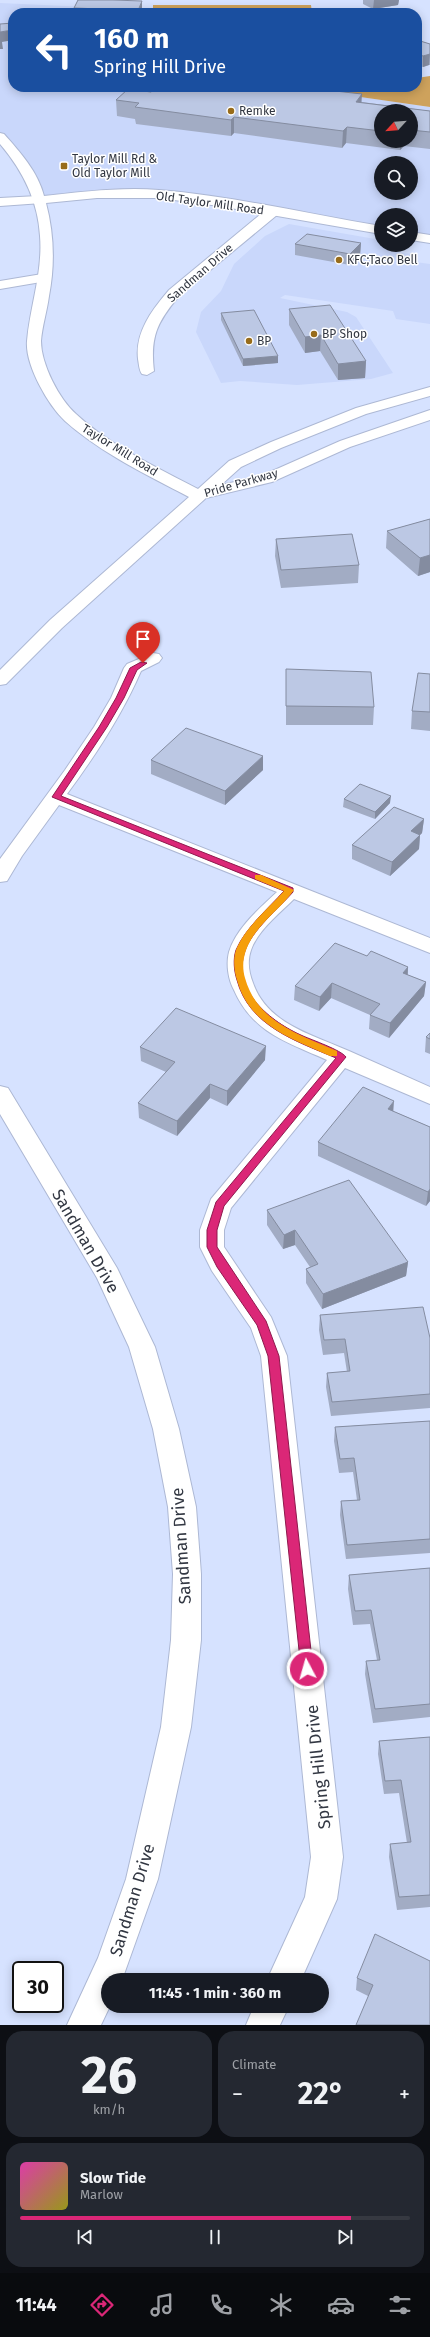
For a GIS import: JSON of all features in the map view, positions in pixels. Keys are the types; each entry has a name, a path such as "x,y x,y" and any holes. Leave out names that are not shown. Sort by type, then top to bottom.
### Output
{"street":[{"name":"Taylor Mill Road","path":"0,137 28,172 36,188 47,237 42,278 42,300 34,342 39,366 49,390 70,417 100,439 146,468 199,496"},
{"name":"Old Taylor Mill Road","path":"0,202 97,194 159,194 374,229"},
{"name":"Sandman Drive","path":"147,371 145,345 150,326 164,304 174,293 272,212"},
{"path":"418,237 430,239"},
{"path":"0,285 42,278"},
{"name":"Pride Parkway","path":"199,496 235,464 276,445 361,411 430,392"},
{"name":"Pride Parkway","path":"199,496 266,479 345,444 430,415"},
{"path":"0,680 56,624 199,496"},
{"path":"0,876 13,854 56,797 103,727 120,698 134,668 153,658"},
{"path":"56,797 430,946"},
{"path":"290,890 249,935 240,951 238,970 252,1006 266,1019 290,1034 430,1096"},
{"name":"Spring Hill Drive","path":"287,1973 321,1899 327,1857 274,1356 262,1324 221,1264 212,1247 212,1230 220,1205 342,1057"},
{"name":"Sandman Drive","path":"0,1094 108,1275 142,1347 166,1429 182,1507 187,1574 186,1640 176,1727 142,1879 112,1964 84,2025"},
{"path":"263,2025 269,2013"}],"shaded area":[{"path":"0,3 109,8 8,8 8,92 326,92 409,104 374,104 374,148 418,148 418,105 430,107 430,239 418,237 418,208 374,208 374,229 159,194 38,200 0,137"},
{"path":"153,5 311,5 311,8 153,8"},
{"path":"430,76 430,107 418,105 418,104 326,92 422,92 422,77"},
{"path":"289,224 374,239 374,252 399,252 413,254 408,261 430,264 430,324 396,319 393,311 285,295 280,298 347,312 356,317 393,373 371,379 297,385 240,381 221,383 196,332 201,312 221,291 234,264 265,236"}],"building":[{"path":"78,0 142,1 139,8 74,8"},
{"path":"8,23 8,31 0,32 0,24"},
{"path":"422,42 430,44 430,54 423,56"},
{"path":"125,92 344,92 362,94 356,102 374,104 374,130 347,127 343,131 234,117 231,120 135,107 139,103 116,100"},
{"path":"418,110 430,111 430,132 418,131"},
{"path":"307,234 361,243 350,254 295,244"},
{"path":"330,305 366,361 338,364 321,335 305,337 289,309"},
{"name":"BP","path":"254,310 278,356 243,359 221,313"},
{"path":"430,519 430,555 420,558 387,531"},
{"path":"352,534 359,565 281,570 276,539"},
{"path":"286,669 371,672 374,707 286,706"},
{"path":"418,673 430,674 430,712 412,711"},
{"path":"186,728 263,756 225,791 151,760"},
{"path":"360,784 391,796 375,812 344,799"},
{"path":"394,807 424,819 411,831 420,835 392,862 352,845"},
{"path":"335,943 367,956 371,951 408,967 403,973 426,982 390,1023 370,1015 380,1004 332,983 320,997 295,986"},
{"path":"176,1008 266,1046 227,1091 210,1084 177,1121 138,1103 175,1062 140,1047"},
{"path":"430,1033 430,1039 426,1037"},
{"path":"363,1087 394,1101 388,1109 430,1127 430,1189 428,1192 318,1142"},
{"path":"349,1180 408,1262 323,1294 306,1269 318,1264 295,1230 284,1235 267,1210"},
{"path":"423,1307 430,1338 430,1394 332,1402 327,1373 350,1371 345,1339 324,1340 320,1315"},
{"path":"430,1421 430,1539 347,1545 341,1501 360,1500 354,1458 340,1459 335,1427"},
{"path":"430,1568 430,1704 375,1709 366,1661 380,1660 371,1610 355,1611 349,1575"},
{"path":"430,1737 430,1895 399,1897 390,1844 411,1842 401,1780 385,1781 379,1741"},
{"path":"375,1934 430,1961 430,2025 356,2025 373,1985 357,1978"}],"slow traffic":[{"path":"258,877 290,890 249,935 240,951 238,970 243,985 252,1006 266,1019 290,1034 333,1053"}],"place":[{"name":"Remke","path":"231,111"},
{"name":"Taylor Mill Rd & Old Taylor Mill","path":"64,166"},
{"name":"KFC;Taco Bell","path":"339,260"},
{"name":"BP Shop","path":"314,334"},
{"name":"BP","path":"249,341"}],"route":[{"path":"143,663 134,668 120,698 103,727 56,797 108,816 290,890 249,935 240,951 238,970 252,1006 266,1019 290,1034 342,1057 220,1205 212,1230 212,1247 221,1264 262,1324 274,1356 307,1669"}]}
